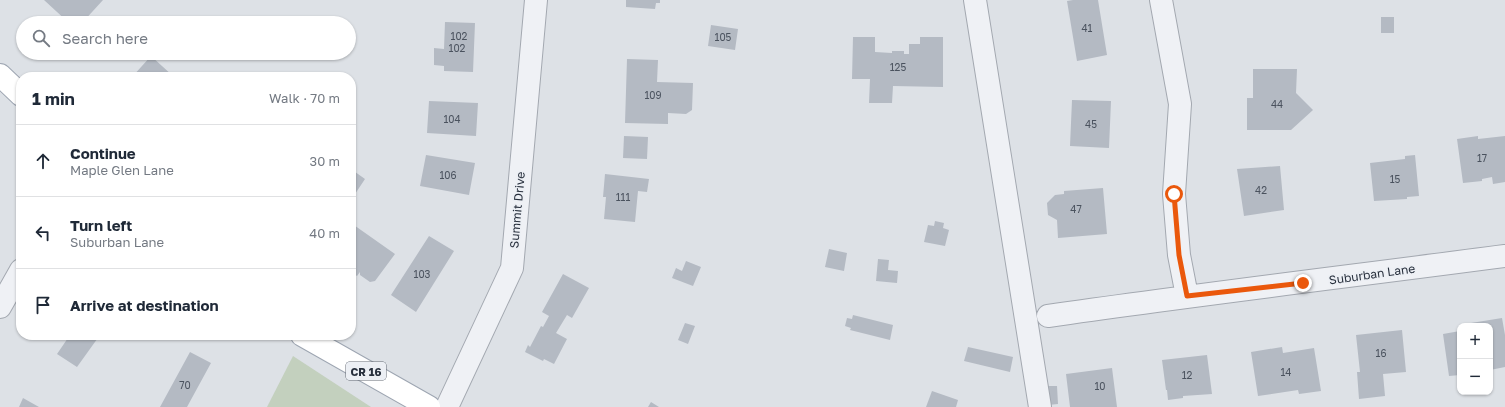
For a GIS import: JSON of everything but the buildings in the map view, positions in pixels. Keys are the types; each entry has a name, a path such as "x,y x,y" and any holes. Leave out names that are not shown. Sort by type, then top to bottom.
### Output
{"main road":[{"path":"0,75 16,90"},
{"name":"CR 16","path":"311,340 429,407"}],"street":[{"name":"Summit Drive","path":"447,407 512,268 536,0"},
{"path":"975,0 1040,407"},
{"path":"1161,0 1180,104 1174,194 1179,255 1187,296"},
{"name":"Suburban Lane","path":"1048,316 1187,296 1303,283 1505,256"},
{"path":"0,307 16,279"}],"green space":[{"path":"293,356 371,407 267,407"}],"route":[{"path":"1174,194 1179,255 1187,296 1303,283"}]}
